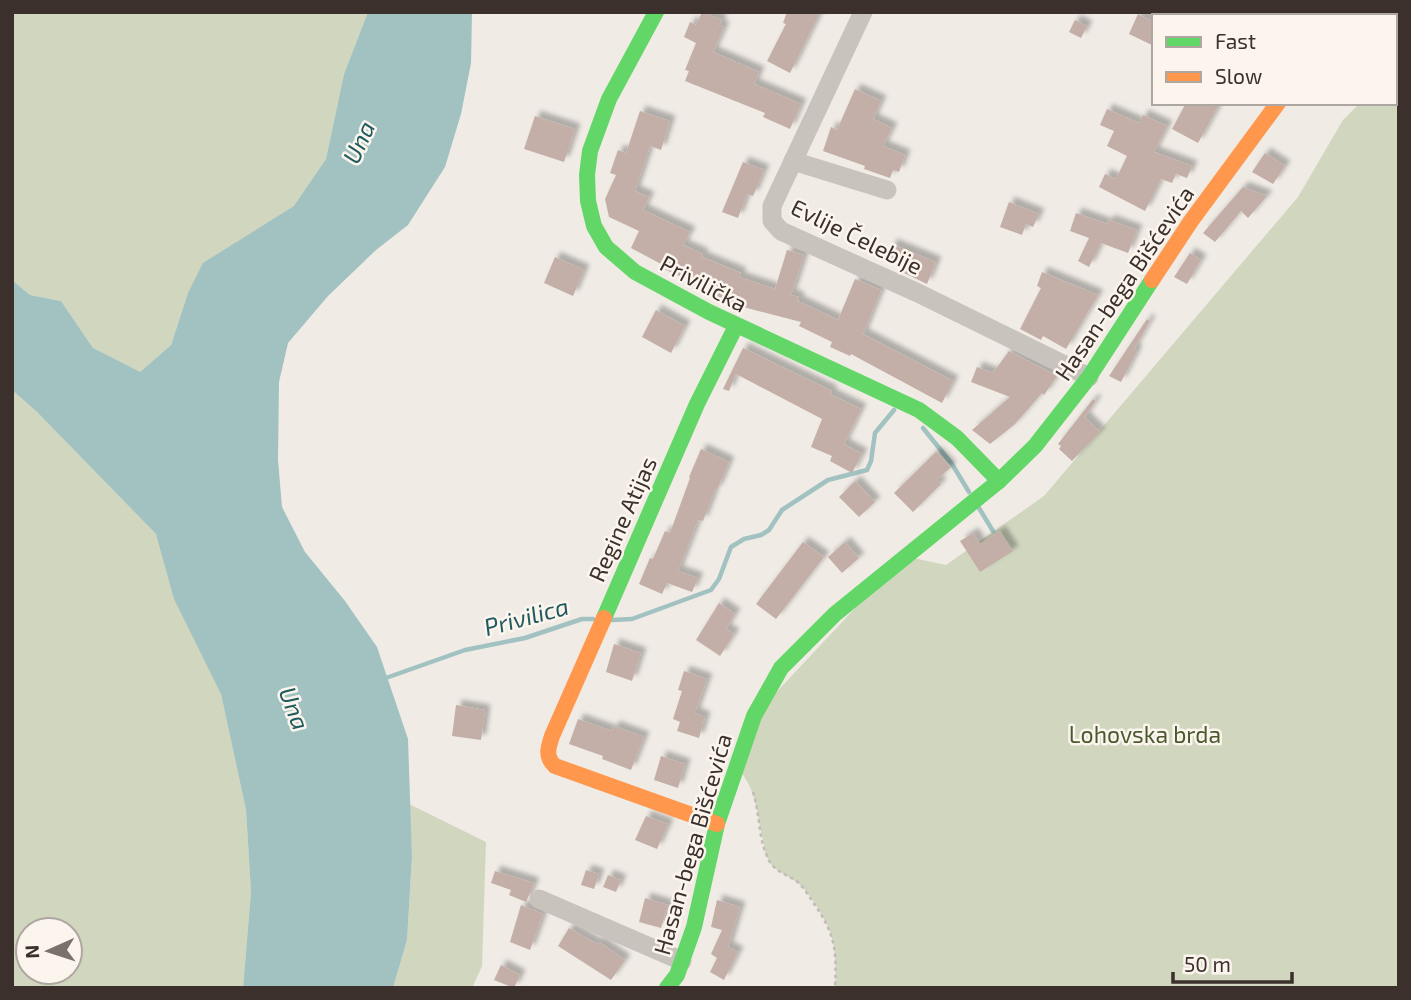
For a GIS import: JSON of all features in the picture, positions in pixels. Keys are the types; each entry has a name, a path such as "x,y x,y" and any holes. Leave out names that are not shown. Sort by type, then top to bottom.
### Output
{"street":[{"name":"Privilička","path":"656,12 596,130 588,171 590,211 597,233 615,257 638,274 736,327 894,397 927,415 953,435 999,481"},
{"name":"Evlije Čelebije","path":"863,12 772,206 772,221 781,232 918,293 1089,377"},
{"name":"Hasan-bega Bišćevića","path":"667,988 677,975 694,927 717,824 736,766 754,716 781,668 835,614 999,481 1035,446 1089,377 1191,221 1277,105"},
{"path":"793,161 887,190"},
{"name":"Regine Atijas","path":"717,824 555,766 547,755 552,736 697,404 736,327"},
{"path":"538,899 682,961"}],"path":[{"path":"736,766 748,779 758,807 767,857 778,873 796,881 807,893 822,914 834,940 835,988"}],"green space":[{"path":"12,12 368,12 344,74 326,159 295,206 238,241 188,293 171,345 139,373 93,348 61,301 30,295 12,280"},
{"name":"Lohovska brda","path":"1399,77 1399,988 835,988 835,952 826,923 802,887 769,862 751,790 736,766 754,716 904,556 946,565 1044,496 1298,197 1343,120 1358,105 1397,105"},
{"path":"12,390 36,411 156,534 221,694 246,810 251,892 243,988 12,988"},
{"path":"409,804 486,842 482,966 472,988 393,988 407,940 412,857"}],"water":[{"name":"Una","path":"368,12 472,12 471,63 461,114 445,167 408,225 376,250 328,296 288,343 279,382 278,460 282,507 305,552 345,601 377,647 408,739 412,857 407,940 393,988 243,988 251,892 246,810 221,694 174,599 156,534 36,411 12,390 12,280 30,295 61,301 93,348 140,372 171,345 188,293 203,263 294,206 326,159 344,74"}],"building":[{"path":"702,12 722,20 719,25 724,27 713,52 759,72 754,84 801,104 790,129 763,117 765,113 685,81 689,71 685,70 696,43 684,37 690,22 696,25"},
{"path":"787,12 820,12 790,73 767,61 786,24 783,23"},
{"path":"1138,14 1152,21 1152,45 1129,34"},
{"path":"1075,20 1087,26 1081,38 1069,32"},
{"path":"855,89 881,101 873,119 892,128 883,146 905,155 899,172 893,170 890,178 823,151 831,127 837,130"},
{"path":"1185,105 1219,105 1198,143 1172,129"},
{"path":"1107,109 1139,123 1143,115 1167,126 1154,152 1192,166 1187,178 1176,174 1172,183 1161,179 1145,211 1099,187 1105,174 1116,179 1127,156 1107,146 1114,131 1100,125"},
{"path":"640,111 670,121 661,150 650,146 635,191 649,197 643,210 690,232 683,245 703,254 702,257 741,273 739,277 775,289 787,250 804,255 791,295 838,320 855,279 881,290 863,334 953,381 942,403 851,354 850,356 830,347 832,342 799,326 801,322 728,303 660,267 661,264 631,248 639,231 609,217 605,199 616,175 610,173 618,150 626,153"},
{"path":"535,116 575,129 564,162 524,149"},
{"path":"1265,153 1285,166 1273,184 1252,172"},
{"path":"743,162 764,170 753,196 747,194 738,218 722,212"},
{"path":"1243,187 1267,196 1248,218 1241,211 1215,242 1203,233"},
{"path":"1009,202 1039,214 1033,227 1026,224 1022,235 1000,227"},
{"path":"1076,213 1107,224 1109,220 1137,230 1128,253 1101,243 1089,267 1078,261 1089,238 1070,231"},
{"path":"892,244 936,262 927,284 902,272 905,265 886,258"},
{"path":"1190,253 1201,260 1187,284 1174,277"},
{"path":"555,257 584,270 573,296 544,283"},
{"path":"1042,272 1098,295 1066,349 1043,336 1041,340 1020,329 1041,288 1037,286"},
{"path":"656,310 685,326 671,353 642,337"},
{"path":"1147,319 1150,321 1134,349 1137,351 1121,382 1109,376"},
{"path":"743,348 832,391 830,394 861,409 844,444 862,454 852,473 830,461 832,456 811,447 822,419 736,374 729,391 723,389"},
{"path":"1009,351 1057,376 1044,395 1042,393 1015,424 990,444 972,430 1010,397 971,382 977,367 993,373"},
{"path":"1093,399 1096,401 1085,417 1100,432 1072,461 1059,449 1061,446 1058,444"},
{"path":"701,449 729,462 703,521 698,520 678,571 698,578 692,592 667,583 662,594 639,584 665,531 670,533"},
{"path":"936,452 951,467 937,480 941,484 913,512 894,493"},
{"path":"855,481 875,502 859,517 839,497"},
{"path":"1000,531 1013,551 980,572 960,541 973,533 980,544"},
{"path":"803,542 824,557 776,619 756,604"},
{"path":"845,542 859,558 842,573 828,557"},
{"path":"719,603 735,614 726,629 734,634 720,656 696,640"},
{"path":"614,644 641,653 632,681 606,672"},
{"path":"684,671 707,679 695,713 705,717 699,738 677,731 680,722 673,719 682,691 678,690"},
{"path":"456,705 485,710 481,740 452,736"},
{"path":"578,719 612,731 614,726 644,737 631,770 569,744"},
{"path":"661,756 685,764 678,788 654,780"},
{"path":"646,816 668,824 657,849 635,840"},
{"path":"586,870 599,874 594,889 581,885"},
{"path":"495,871 534,883 526,902 509,895 511,890 491,883"},
{"path":"608,875 621,880 616,892 603,887"},
{"path":"645,898 668,905 661,928 639,922"},
{"path":"717,900 740,907 728,947 738,952 724,980 710,972 717,958 711,954 722,930 711,927"},
{"path":"521,905 543,914 530,950 510,942"},
{"path":"569,928 597,944 599,942 625,960 611,980 558,946"},
{"path":"501,965 520,975 514,988 494,980"}],"waterway":[{"name":"Privilica","path":"612,620 632,619 711,590 719,579 731,547 769,530 782,510 828,480 867,470 875,433 894,410"},
{"name":"Privilica","path":"923,428 952,464 969,492"},
{"name":"Privilica","path":"979,508 993,531"},
{"name":"Privilica","path":"383,679 465,650 525,638 582,619 593,619"}],"traffic: fast":[{"path":"656,12 609,99 590,151 588,201 594,226 606,247 635,272 709,312 919,410 957,438 999,481"},
{"path":"667,988 677,975 694,927 717,824 754,716 781,668 835,614 999,481 1035,446 1089,377 1152,280"},
{"path":"604,618 697,404 736,326"}],"traffic: slow":[{"path":"1152,280 1191,221 1277,105"},
{"path":"604,618 552,736 550,759 555,766 717,824"}]}
